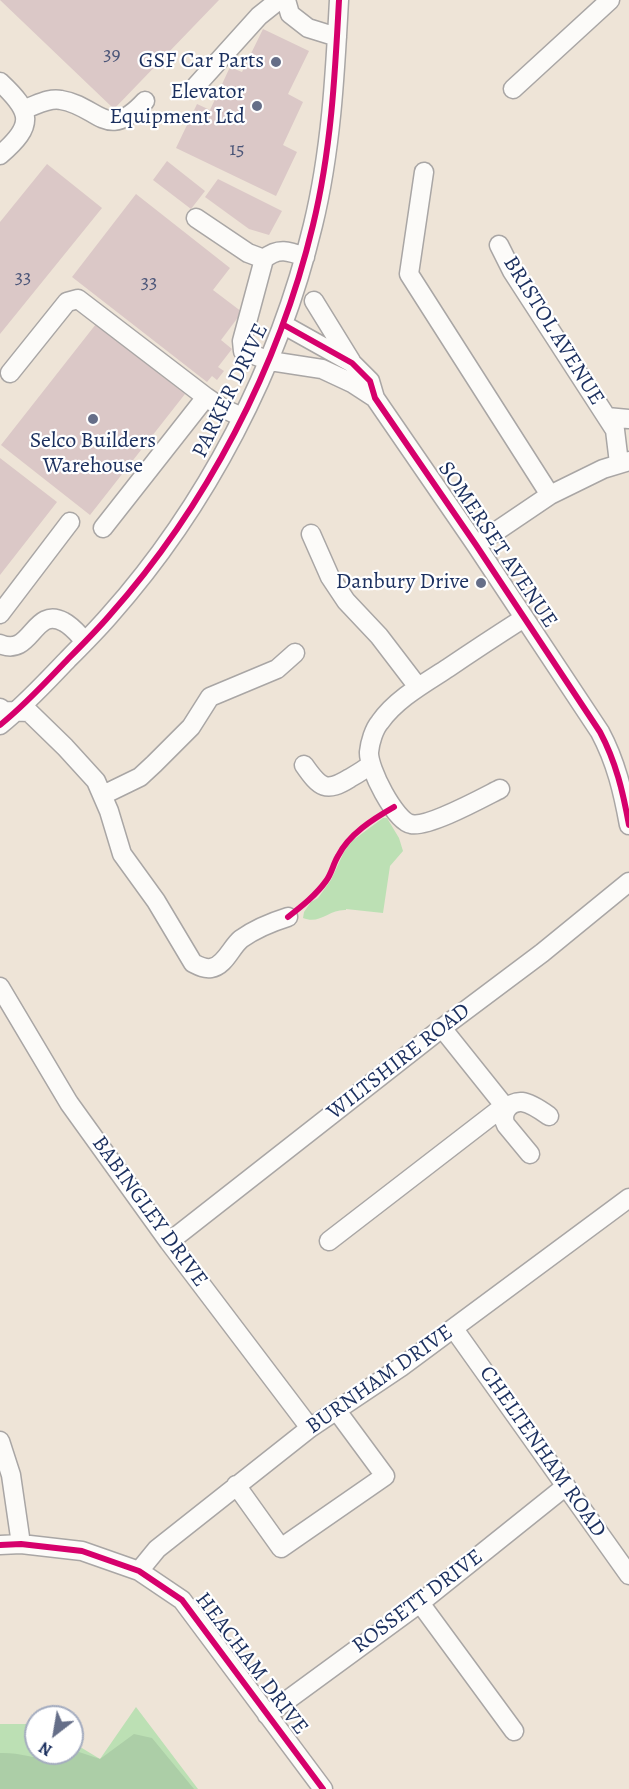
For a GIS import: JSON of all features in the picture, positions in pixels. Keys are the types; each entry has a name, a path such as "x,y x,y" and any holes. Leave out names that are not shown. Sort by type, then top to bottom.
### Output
{"street":[{"path":"195,87 259,16 279,0"},
{"path":"286,0 290,14 308,28 337,37"},
{"name":"PARKER DRIVE","path":"0,725 9,709 86,641 138,582 203,488 270,361 305,257 321,189 328,145 339,0"},
{"name":"PARKER DRIVE","path":"337,37 352,0"},
{"path":"513,89 610,0"},
{"path":"0,81 18,99 24,110 26,121 14,144 0,156"},
{"path":"24,110 51,99 60,99 98,117 115,121 134,112 145,101"},
{"path":"424,172 409,274 550,495"},
{"path":"196,218 248,253 264,259 271,252 280,250 305,257"},
{"name":"BRISTOL AVENUE","path":"499,245 512,271 608,417 615,430 624,462"},
{"name":"SOMERSET AVENUE","path":"264,259 242,341 243,351 270,361 322,369 352,383 375,398"},
{"path":"10,373 67,302 78,299 206,397 222,408 242,417"},
{"name":"SOMERSET AVENUE","path":"314,301 352,363 370,381 375,398 600,732 612,755 621,781 629,825"},
{"name":"SOMERSET AVENUE","path":"284,325 352,363"},
{"path":"103,528 206,397"},
{"name":"BRISTOL AVENUE","path":"608,417 629,419"},
{"path":"476,546 550,495 603,469 624,462"},
{"path":"0,614 70,522"},
{"path":"311,534 330,577 346,601 379,636 418,687"},
{"path":"500,789 435,819 422,824 411,824 403,820 375,778 370,765 369,752 378,724 387,713 418,687 524,618"},
{"path":"0,644 16,647 23,643 43,621 54,619 65,622 86,641"},
{"path":"104,795 140,777 191,727 210,697 278,669 295,653"},
{"path":"9,709 29,712 88,772 104,795 122,855 156,901 193,963 201,968 211,968 222,963 242,939 288,917"},
{"path":"304,765 316,780 329,788 335,787 370,765"},
{"name":"WILTSHIRE ROAD","path":"169,1242 442,1028 542,953 629,882"},
{"name":"BABINGLEY DRIVE","path":"0,987 69,1103 169,1242 310,1428"},
{"path":"442,1028 505,1107"},
{"path":"329,1241 505,1107 520,1101 549,1116"},
{"path":"505,1107 504,1121 530,1154"},
{"name":"BURNHAM DRIVE","path":"139,1570 157,1549 310,1428 454,1329 629,1198"},
{"name":"CHELTENHAM ROAD","path":"454,1329 629,1575"},
{"path":"236,1485 281,1548 385,1476 337,1411"},
{"path":"0,1441 11,1475 21,1544"},
{"name":"ROSSETT DRIVE","path":"267,1715 420,1603 566,1486"},
{"name":"HEACHAM DRIVE","path":"0,1545 21,1544 82,1551 139,1570 182,1600 323,1789"},
{"path":"420,1603 514,1731"}],"green space":[{"path":"383,818 387,818 399,838 403,851 390,866 383,913 346,909 314,920 303,918 311,902 318,898 331,880 344,852 352,841"},
{"path":"136,1707 198,1789 0,1789 0,1724 24,1724 24,1765 84,1765 84,1749 100,1759"},
{"path":"134,1734 152,1738 194,1789 0,1789 0,1753 24,1756 24,1765 84,1765 84,1754 100,1759"}],"building":[{"path":"0,0 219,0 114,109"},
{"path":"263,29 309,51 288,94 303,102 283,145 297,152 276,196 176,148 197,104 210,110 230,67 242,72"},
{"path":"167,161 205,191 191,209 153,180"},
{"path":"47,164 102,208 0,334 0,222"},
{"path":"218,179 282,211 269,235 249,229 205,197"},
{"path":"136,194 230,268 213,290 242,312 221,340 232,349 218,367 224,371 217,380 212,376 207,382 72,277"},
{"name":"Selco Builders Warehouse","path":"96,324 185,394 90,515 1,445"},
{"path":"0,458 57,502 0,575"}],"cycle path":[{"path":"0,725 94,633 144,574 177,529 207,482 235,433 259,382 298,278 319,197 331,113 339,0"},
{"path":"284,325 352,363 370,381 375,398 600,732 618,777 629,825"},
{"path":"288,917 322,886 348,841 370,822 394,807"},
{"path":"0,1545 21,1544 82,1551 139,1571 182,1600 323,1789"}],"place":[{"name":"GSF Car Parts","path":"276,62"},
{"name":"Elevator Equipment Ltd","path":"257,106"},
{"name":"Selco Builders Warehouse","path":"93,419"},
{"name":"Danbury Drive","path":"481,583"}]}
